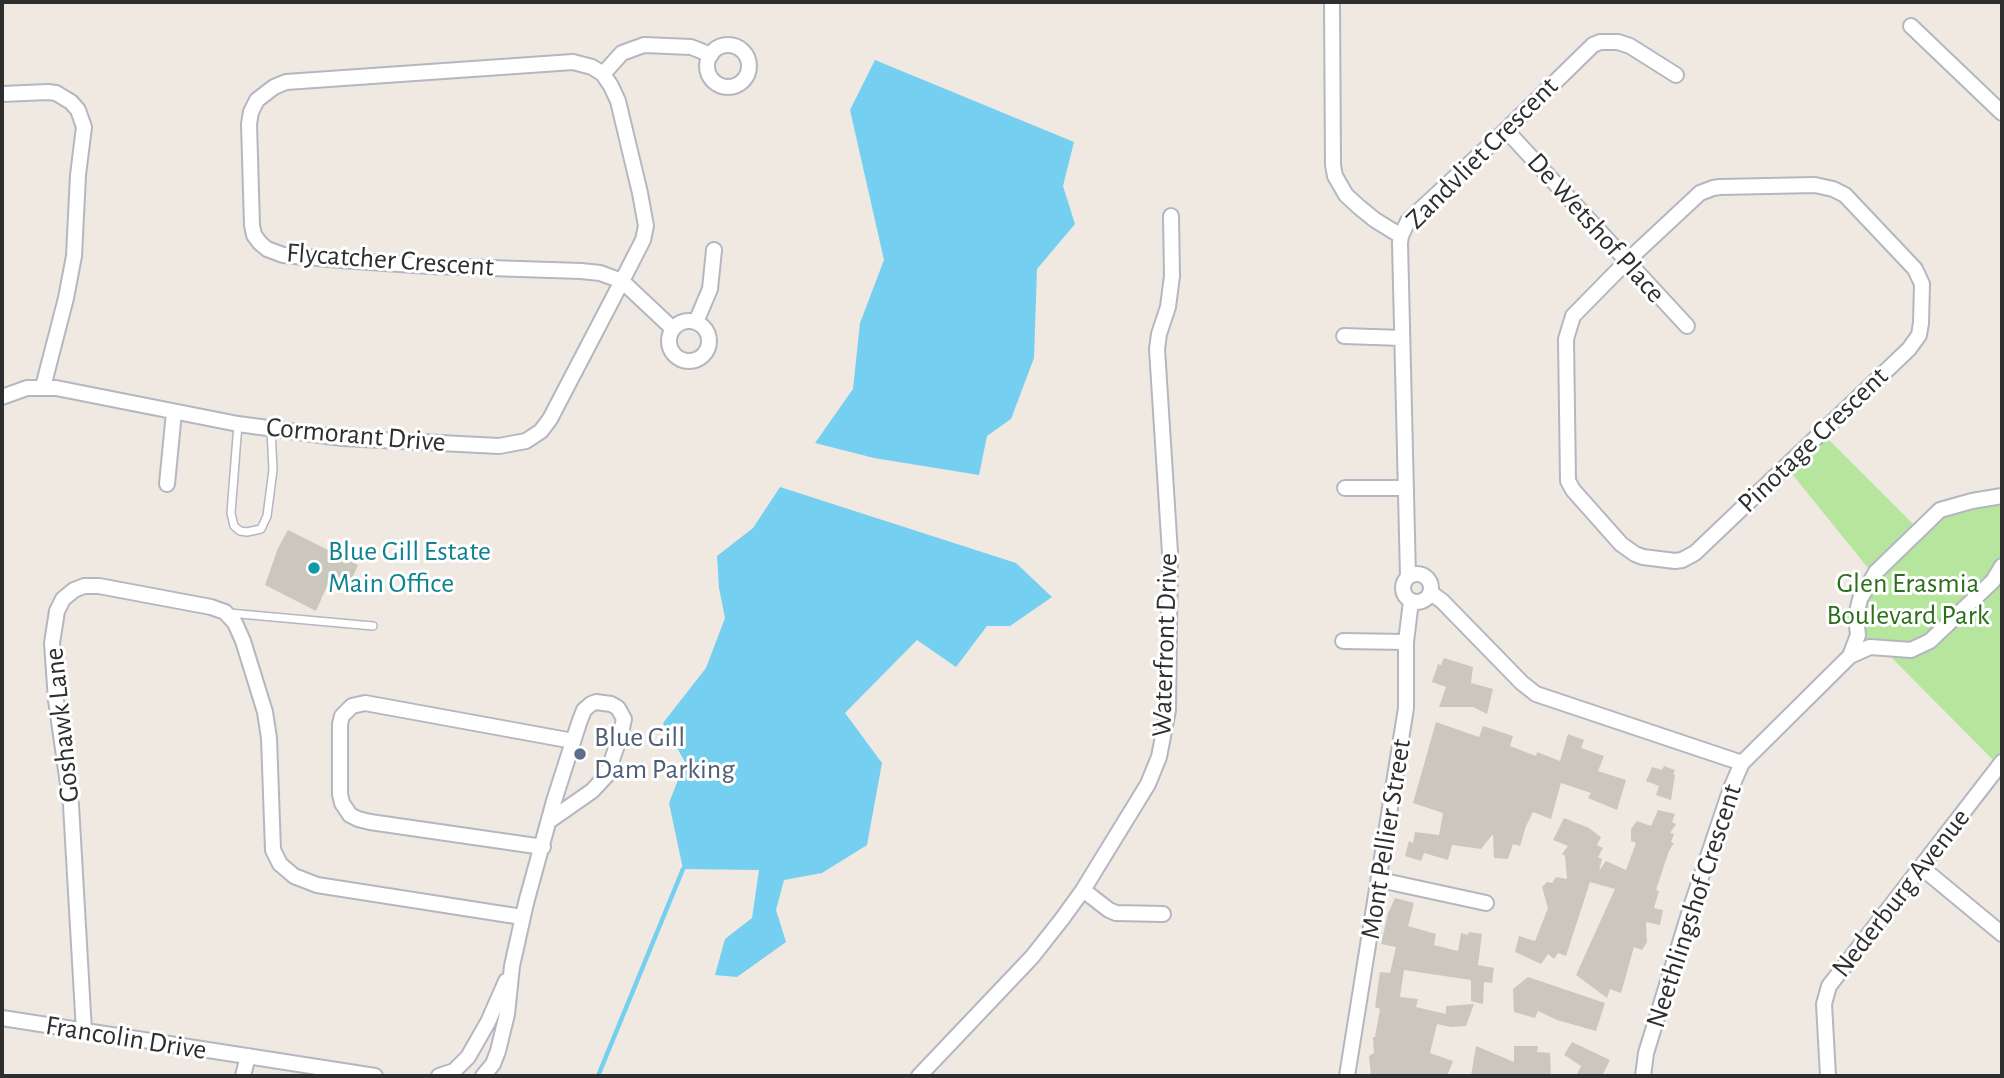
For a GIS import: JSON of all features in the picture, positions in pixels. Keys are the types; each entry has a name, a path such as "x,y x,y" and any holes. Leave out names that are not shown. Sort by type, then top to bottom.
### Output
{"street":[{"path":"1332,2 1332,165 1335,176 1346,195 1359,207 1401,236"},
{"path":"1911,26 2002,113"},
{"name":"Zandvliet Crescent","path":"1408,577 1401,236 1408,221 1506,130 1585,51 1600,42 1618,42 1630,47 1676,75"},
{"path":"673,329 622,281 643,240 646,226 618,101 603,74 622,53 644,46 684,46 711,55"},
{"name":"Flycatcher Crescent","path":"603,74 592,67 573,62 286,82 274,87 257,100 249,124 252,225 260,243 283,255 429,266 581,271 608,275 622,281"},
{"path":"2,94 57,93 78,110 84,127 78,175 74,256 43,387"},
{"name":"De Wetshof Place","path":"1506,130 1687,326"},
{"name":"Pinotage Crescent","path":"1815,184 1845,195 1909,262 1922,284 1921,329 1915,342 1695,553 1682,560 1643,557 1628,550 1573,490 1567,476 1568,330 1578,309 1626,262 1706,190 1720,187 1815,184"},
{"name":"Waterfront Drive","path":"928,1074 1032,957 1083,890 1148,784 1159,757 1168,710 1170,553 1157,349 1168,307 1172,276 1171,216"},
{"path":"696,322 710,289 714,250"},
{"name":"Cormorant Drive","path":"2,397 27,388 43,387 238,424 342,438 499,446 526,441 541,431 550,419 622,281"},
{"path":"687,321 704,327 709,344 706,353 691,362 674,355 669,337 673,329 679,323 687,321"},
{"path":"1344,336 1402,338"},
{"path":"167,484 174,412"},
{"path":"1345,488 1406,488"},
{"path":"1850,656 1858,635 1856,616 1860,599 1876,572 1940,510 2002,496"},
{"path":"1850,656 1870,647 1911,650 1930,641 1993,581 2002,566"},
{"path":"1414,574 1426,576 1432,587 1428,598 1422,602 1411,601 1405,595 1404,582 1408,577 1414,574"},
{"name":"Goshawk Lane","path":"84,1031 71,806 52,663 57,611 63,599 74,590 84,586 99,586 225,612"},
{"path":"1431,593 1536,694 1742,763"},
{"name":"Mont Pellier Street","path":"1347,1076 1406,708 1406,642 1411,601"},
{"path":"225,612 239,631 265,712 269,738 273,850 280,864 294,876 317,885 522,918"},
{"path":"1343,641 1406,642"},
{"name":"Neethlingshof Crescent","path":"1643,1076 1646,1053 1692,904 1742,763 1850,656"},
{"path":"483,1076 493,1063 500,1044 522,918 549,821 582,714 596,702 611,704 622,713 624,719 607,775 592,791 549,821"},
{"path":"543,847 370,822 351,815 340,794 342,716 352,706 365,703 573,741"},
{"name":"Nederburg Avenue","path":"1828,1076 1824,1004 1829,986 2002,762"},
{"path":"1921,867 2002,934"},
{"path":"1380,880 1486,903"},
{"path":"1083,890 1116,913 1163,914"},
{"path":"439,1076 454,1071 468,1057 488,1022 512,966"},
{"name":"Francolin Drive","path":"2,1018 376,1076"},
{"path":"243,1076 248,1056"}],"lane":[{"path":"238,424 231,513 234,526 240,531 261,529 267,516 273,470 271,429"},
{"path":"225,612 373,626"}],"green space":[{"name":"Glen Erasmia Boulevard Park","path":"1819,430 1918,529 1969,502 2002,503 2002,762 1999,766 1886,652 1868,649 1845,660 1872,573 1784,464"}],"water":[{"path":"875,60 1074,142 1063,186 1075,224 1037,269 1034,358 1011,419 987,436 979,475 874,458 815,443 853,389 860,323 884,260 850,110"},
{"path":"780,487 1016,563 1052,597 1010,626 987,626 956,667 917,640 845,713 882,763 867,845 822,873 784,880 776,910 786,942 737,977 715,975 725,939 752,918 759,870 683,869 669,803 685,762 663,723 706,668 725,618 719,588 717,556 753,528"}],"building":[{"name":"Blue Gill Estate Main Office","path":"288,530 358,565 346,592 328,584 316,611 265,585 278,548"},
{"path":"1444,658 1473,667 1471,683 1493,689 1487,714 1473,707 1439,707 1446,687 1432,682 1438,664 1441,665"},
{"path":"1436,722 1479,737 1483,726 1513,736 1510,746 1536,756 1537,752 1560,761 1568,734 1584,740 1581,748 1604,756 1598,771 1626,780 1617,810 1588,798 1591,793 1561,783 1551,819 1533,812 1520,846 1513,844 1508,859 1494,858 1493,834 1481,849 1452,845 1448,860 1424,853 1421,861 1405,856 1409,841 1413,843 1415,832 1439,835 1443,813 1413,803"},
{"path":"1664,766 1675,770 1671,800 1656,795 1659,786 1646,781 1652,767 1662,770"},
{"path":"1658,810 1675,814 1672,822 1676,824 1670,833 1674,834 1671,842 1674,843 1656,890 1659,891 1654,908 1663,910 1660,925 1646,922 1647,942 1642,950 1634,947 1621,993 1610,989 1607,998 1576,975 1615,889 1590,882 1566,956 1558,953 1554,959 1548,954 1541,964 1515,952 1519,936 1535,941 1548,908 1542,887 1547,882 1552,883 1556,877 1567,879 1565,856 1562,854 1568,846 1553,840 1564,818 1589,828 1601,837 1597,845 1603,848 1598,857 1602,859 1599,871 1606,861 1626,870 1636,843 1631,841 1631,829 1637,821 1651,826"},
{"path":"1395,898 1414,903 1408,926 1436,934 1434,945 1458,951 1461,933 1482,934 1478,965 1494,968 1492,983 1484,982 1483,1004 1471,1001 1471,980 1404,970 1400,997 1418,999 1416,1007 1446,1014 1446,1006 1474,1004 1466,1026 1437,1024 1430,1053 1453,1061 1447,1076 1371,1076 1369,1056 1374,1053 1373,1037 1380,1009 1375,1007 1380,972 1390,973 1396,947 1381,944 1388,913"},
{"path":"1528,977 1605,1003 1596,1031 1557,1020 1538,1011 1535,1018 1514,1012 1513,989"},
{"path":"1572,1042 1610,1060 1602,1076 1576,1076 1581,1066 1564,1055"},
{"path":"1476,1046 1514,1062 1514,1046 1538,1046 1537,1052 1550,1053 1551,1076 1471,1076"}],"waterway":[{"path":"598,1076 683,869"}],"place":[{"name":"Blue Gill Estate Main Office","path":"314,568"},
{"name":"Blue Gill Dam Parking","path":"580,754"}]}
